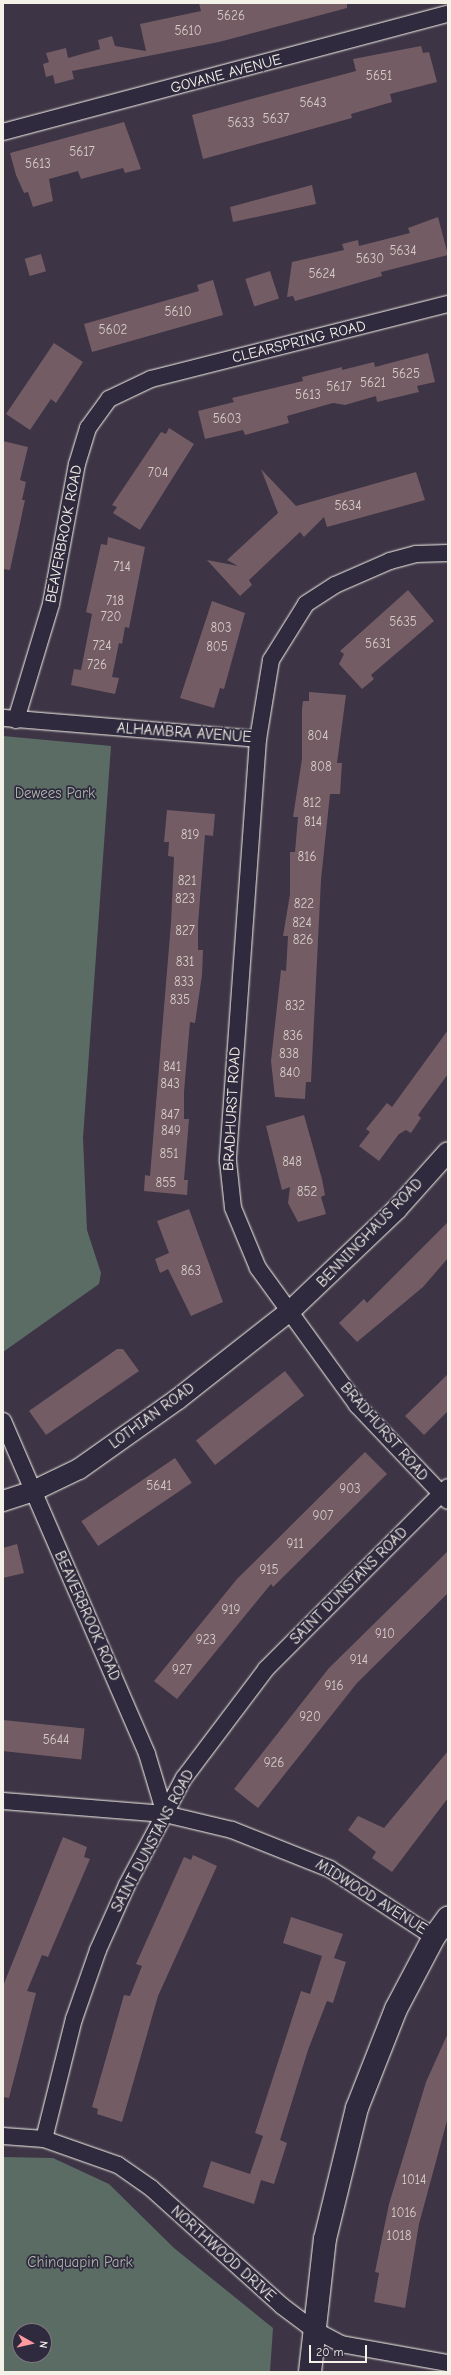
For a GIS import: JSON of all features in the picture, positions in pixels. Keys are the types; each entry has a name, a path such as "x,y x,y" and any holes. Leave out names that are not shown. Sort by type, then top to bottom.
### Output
{"main road":[{"path":"310,2372 313,2329 325,2239 357,2108 380,2044 434,1937 448,1918"}],"street":[{"name":"GOVANE AVENUE","path":"3,132 448,14"},
{"name":"CLEARSPRING ROAD","path":"151,379 448,304"},
{"name":"BEAVERBROOK ROAD","path":"10,719 51,604 77,464 88,428 109,399 151,379"},
{"name":"ALHAMBRA AVENUE","path":"10,719 258,739 271,660 306,604 351,576 390,561 416,554 448,553"},
{"name":"BRADHURST ROAD","path":"258,739 228,1132 228,1185 240,1230 258,1268 357,1405 446,1494"},
{"name":"BENNINGHAUS ROAD","path":"290,1312 397,1209 448,1152"},
{"name":"LOTHIAN ROAD","path":"3,1501 32,1492 78,1469 178,1399 290,1312"},
{"name":"BEAVERBROOK ROAD","path":"3,1421 32,1492 138,1732 165,1814"},
{"name":"SAINT DUNSTANS ROAD","path":"44,2139 74,2019 98,1950 127,1886 184,1778 266,1669 446,1494"},
{"name":"MIDWOOD AVENUE","path":"3,1801 165,1814 232,1830 330,1869 434,1937"},
{"name":"NORTHWOOD DRIVE","path":"3,2136 44,2139 86,2151 123,2169 151,2188 313,2329 341,2344 448,2363"}],"green space":[{"name":"Dewees Park","path":"3,736 111,746 83,1138 87,1230 101,1273 99,1284 3,1352"},
{"name":"Chinquapin Park","path":"3,2157 53,2158 109,2184 174,2248 273,2328 270,2372 3,2372"}],"building":[{"path":"199,3 347,3 347,8 219,42 72,71 74,79 55,84 53,75 46,77 43,64 49,62 46,53 66,48 68,58 100,49 98,40 112,36 115,46 146,51 140,24 201,11"},
{"path":"421,46 423,53 429,52 437,82 390,94 392,102 351,114 352,118 203,159 192,115 356,71 353,59"},
{"path":"124,122 141,169 125,173 123,168 81,179 78,171 49,179 53,201 33,207 28,192 24,193 16,175 10,153"},
{"path":"312,185 316,204 233,222 230,207"},
{"path":"438,217 448,255 381,272 382,276 295,301 293,296 287,297 292,262 344,250 342,244 358,240 359,246 410,233 408,228"},
{"path":"41,254 46,271 30,276 25,259"},
{"path":"270,271 279,299 254,307 245,279"},
{"path":"213,280 223,315 92,352 84,324 199,291 197,285"},
{"path":"54,343 83,362 56,403 51,399 30,430 6,414"},
{"path":"428,353 435,382 417,386 419,392 377,402 376,396 345,405 333,403 287,416 289,423 245,435 243,430 205,439 198,411 234,402 232,398 303,381 302,377 342,367 342,370 374,362 375,367"},
{"path":"169,428 194,444 140,530 113,513 117,507 112,505 161,432 166,434"},
{"path":"3,441 28,447 20,480 26,482 22,500 25,500 10,570 3,569"},
{"path":"261,469 296,506 416,472 425,500 327,527 324,517 304,537 300,532 249,580 252,585 240,596 207,560 238,566 227,560 278,513"},
{"path":"108,537 145,547 129,628 125,627 122,644 119,643 112,677 119,678 115,694 71,685 74,669 81,670 92,614 86,612 101,544 107,545"},
{"path":"408,590 434,621 371,675 374,679 362,689 339,664 344,654 340,651"},
{"path":"212,601 245,613 224,689 220,688 214,708 180,698"},
{"path":"309,692 346,695 337,763 342,763 340,794 330,794 321,880 311,1082 306,1082 305,1099 275,1097 271,1061 281,970 286,971 288,936 283,936 290,894 290,852 295,852 298,817 293,817 302,759 302,709 303,701 309,701"},
{"path":"167,810 215,814 213,836 205,835 198,924 198,950 203,950 202,975 195,1023 190,1022 184,1092 184,1119 189,1119 184,1180 188,1180 187,1195 144,1191 145,1175 150,1176 171,923 174,857 168,856 169,842 164,842"},
{"path":"448,1030 448,1074 418,1115 421,1118 411,1133 406,1130 399,1134 379,1161 359,1146 370,1132 366,1129 387,1103 392,1107"},
{"path":"304,1115 322,1179 325,1195 321,1197 326,1214 298,1222 288,1203 290,1187 282,1190 266,1126"},
{"path":"189,1209 223,1302 191,1316 168,1269 160,1273 155,1259 169,1253 157,1221"},
{"path":"448,1222 448,1258 423,1287 357,1342 339,1323 364,1299 367,1303"},
{"path":"117,1349 123,1349 139,1371 46,1435 29,1411"},
{"path":"285,1371 304,1395 215,1465 196,1441"},
{"path":"448,1374 448,1411 424,1435 405,1416"},
{"path":"365,1452 387,1474 273,1587 271,1584 177,1699 154,1681 237,1579"},
{"path":"175,1458 192,1483 98,1546 81,1521"},
{"path":"17,1544 24,1573 3,1578 3,1548"},
{"path":"448,1551 448,1593 357,1683 258,1808 234,1789 329,1668"},
{"path":"3,1720 85,1729 81,1759 3,1751"},
{"path":"448,1751 448,1798 392,1872 372,1858 376,1852 348,1830 358,1816 384,1828"},
{"path":"63,1837 87,1847 84,1857 90,1859 48,1957 42,1955 27,1991 36,1993 9,2098 3,2097 3,1986"},
{"path":"193,1855 217,1866 158,1996 122,2122 97,2114 98,2109 92,2107 124,1995 130,1996 142,1966 136,1964 184,1857 191,1860"},
{"path":"291,1917 343,1934 334,1958 346,1962 333,2003 327,2001 308,2050 280,2140 287,2143 274,2184 261,2180 254,2204 203,2187 211,2161 250,2174 263,2136 255,2133 301,1991 310,1994 322,1956 283,1943"},
{"path":"448,2033 448,2117 419,2224 405,2308 374,2302 379,2273 375,2272 389,2204 426,2082"}]}
